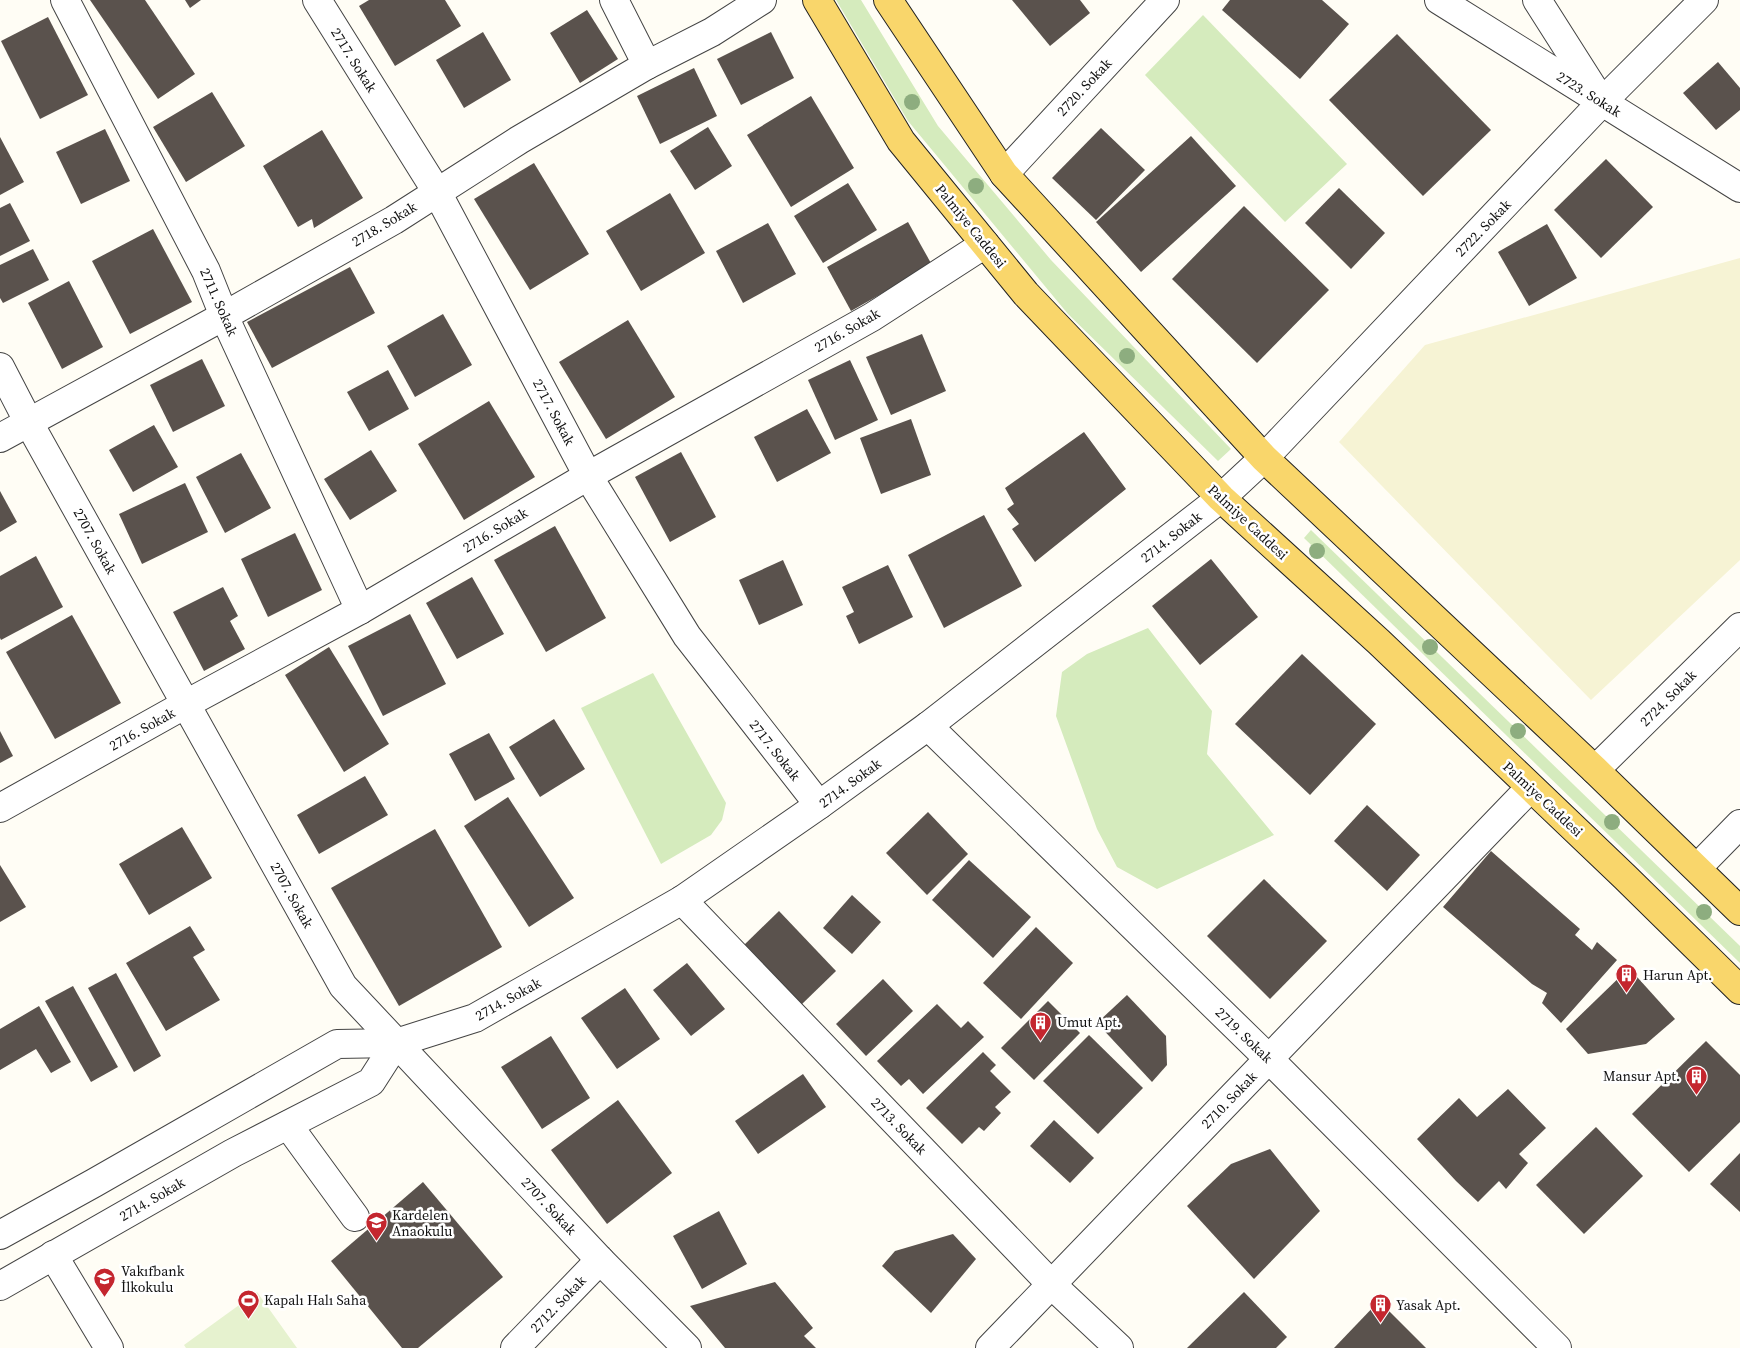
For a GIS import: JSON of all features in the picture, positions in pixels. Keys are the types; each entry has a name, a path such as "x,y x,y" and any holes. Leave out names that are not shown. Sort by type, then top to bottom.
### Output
{"main road":[{"name":"Palmiye Caddesi","path":"817,0 901,141 1026,294 1221,498 1379,642 1530,788 1626,877 1740,990"},
{"path":"888,0 1004,174 1264,458 1595,770 1740,911"}],"street":[{"name":"2711. Sokak","path":"66,0 206,270 224,316 360,610"},
{"name":"2717. Sokak","path":"317,0 437,192 588,476 687,636 818,805"},
{"path":"614,0 647,65"},
{"name":"2718. Sokak","path":"0,438 224,316 394,220 519,140 647,65 712,32 762,0"},
{"name":"2720. Sokak","path":"1004,174 1165,0"},
{"name":"2723. Sokak","path":"1439,0 1740,188"},
{"path":"1537,0 1602,102"},
{"name":"2722. Sokak","path":"1264,458 1602,102 1704,0"},
{"name":"2716. Sokak","path":"0,808 360,610 588,476 872,317 986,244"},
{"name":"2707. Sokak","path":"0,368 343,986 600,1260 687,1348"},
{"name":"2714. Sokak","path":"0,1235 111,1174 337,1044 396,1044 475,1018 682,900 928,726 1221,498 1264,458"},
{"name":"2724. Sokak","path":"1595,770 1740,627"},
{"name":"2719. Sokak","path":"928,726 1268,1058 1557,1348"},
{"name":"2710. Sokak","path":"990,1348 1530,788"},
{"path":"1697,868 1740,824"},
{"name":"2713. Sokak","path":"682,900 1052,1284 1120,1348"},
{"name":"2714. Sokak","path":"0,1286 233,1153 371,1082 396,1044"},
{"path":"288,1125 355,1217"},
{"path":"53,1255 109,1348"},
{"name":"2712. Sokak","path":"515,1348 600,1260"}],"shaded area":[{"path":"1740,258 1740,560 1591,700 1339,442 1425,345"}],"green space":[{"path":"836,0 861,0 938,126 1051,260 1231,449 1218,461 1068,314 908,121"},
{"path":"1203,15 1347,164 1285,222 1145,75"},
{"path":"1311,530 1740,946 1740,963 1304,538"},
{"path":"1148,628 1212,711 1207,754 1274,835 1157,889 1117,867 1097,829 1056,716 1062,672 1087,654"},
{"path":"653,673 726,803 722,820 711,835 661,864 581,708"},
{"name":"Kapalı Halı Saha","path":"257,1292 297,1348 186,1348 184,1345"}],"building":[{"path":"90,0 145,0 195,74 158,99"},
{"path":"185,0 201,0 190,8"},
{"path":"369,0 445,0 461,26 395,66 359,6"},
{"path":"1012,0 1080,0 1090,13 1050,46"},
{"path":"1230,0 1322,0 1349,24 1300,79 1222,10"},
{"path":"587,10 618,59 580,83 550,33"},
{"path":"48,17 88,95 40,119 1,41"},
{"path":"483,32 511,80 464,108 436,60"},
{"path":"771,32 794,78 741,105 717,59"},
{"path":"1397,34 1491,130 1423,196 1329,100"},
{"path":"1718,62 1740,88 1740,110 1716,130 1683,93"},
{"path":"694,68 717,116 660,144 637,96"},
{"path":"212,92 245,146 186,182 153,127"},
{"path":"811,96 854,168 791,207 747,135"},
{"path":"708,127 732,166 695,190 670,151"},
{"path":"1101,128 1145,170 1096,220 1052,178"},
{"path":"105,129 130,181 81,204 56,152"},
{"path":"322,130 363,198 314,228 312,219 298,227 263,166"},
{"path":"1191,136 1236,186 1141,272 1096,222"},
{"path":"0,137 24,182 0,195"},
{"path":"1606,159 1653,207 1601,258 1554,210"},
{"path":"534,163 589,254 530,290 474,199"},
{"path":"848,183 877,230 823,263 794,216"},
{"path":"1339,188 1385,233 1351,269 1305,223"},
{"path":"670,193 705,253 641,291 606,231"},
{"path":"10,203 30,241 0,256 0,208"},
{"path":"1244,206 1329,290 1257,363 1172,279"},
{"path":"908,222 932,265 851,311 827,267"},
{"path":"768,223 796,274 743,303 716,251"},
{"path":"1547,224 1577,278 1529,306 1498,252"},
{"path":"153,229 192,302 130,334 92,261"},
{"path":"33,249 49,280 3,303 0,298 0,265"},
{"path":"350,267 375,313 272,368 247,322"},
{"path":"69,281 103,347 62,369 28,303"},
{"path":"443,314 472,365 415,397 387,346"},
{"path":"628,320 675,397 606,439 559,362"},
{"path":"922,334 946,391 891,415 866,357"},
{"path":"202,359 225,406 173,432 150,385"},
{"path":"850,360 878,420 835,440 808,380"},
{"path":"388,370 409,409 369,431 347,392"},
{"path":"489,401 535,477 464,520 418,444"},
{"path":"807,409 831,453 777,482 754,437"},
{"path":"911,419 931,475 881,494 860,438"},
{"path":"154,425 178,467 133,492 109,450"},
{"path":"1084,432 1126,489 1035,562 1012,529 1019,524 1007,509 1014,504 1005,488"},
{"path":"371,450 397,491 350,520 324,479"},
{"path":"681,452 716,517 670,542 635,477"},
{"path":"241,453 271,508 225,533 196,477"},
{"path":"185,483 208,532 142,564 119,514"},
{"path":"0,491 17,522 0,532"},
{"path":"984,515 1022,586 944,628 908,555"},
{"path":"555,526 606,618 546,652 494,560"},
{"path":"295,533 322,590 268,617 241,559"},
{"path":"36,556 63,607 1,640 0,576"},
{"path":"1211,559 1258,617 1200,665 1152,606"},
{"path":"783,560 803,605 759,625 739,580"},
{"path":"888,565 913,617 859,644 846,616 854,612 842,587"},
{"path":"472,577 504,634 457,659 426,603"},
{"path":"223,587 238,616 230,621 245,649 204,671 173,612"},
{"path":"410,614 446,684 383,716 348,646"},
{"path":"72,615 121,703 55,739 6,652"},
{"path":"329,647 389,744 344,772 285,675"},
{"path":"1302,654 1376,724 1310,795 1235,724"},
{"path":"554,719 585,769 540,797 509,747"},
{"path":"0,731 13,756 0,763"},
{"path":"489,733 515,779 475,801 449,754"},
{"path":"365,776 388,815 319,854 297,815"},
{"path":"508,797 574,898 529,927 464,826"},
{"path":"1367,805 1420,855 1387,891 1334,841"},
{"path":"928,812 968,854 927,895 886,853"},
{"path":"182,827 212,878 149,915 119,864"},
{"path":"435,829 502,947 399,1006 331,888"},
{"path":"1491,851 1580,929 1575,935 1592,950 1597,942 1617,960 1561,1023 1542,1003 1547,993 1532,984 1443,907"},
{"path":"969,860 1031,917 993,958 932,900"},
{"path":"0,865 26,907 0,922"},
{"path":"1264,879 1327,941 1270,999 1207,936"},
{"path":"852,895 881,922 852,954 823,928"},
{"path":"779,911 836,971 800,1006 743,946"},
{"path":"190,926 205,950 193,957 220,1000 166,1031 126,963"},
{"path":"1036,927 1073,963 1021,1019 983,983"},
{"path":"687,963 725,1009 691,1036 653,990"},
{"name":"Harun Apt.","path":"1629,968 1675,1019 1646,1044 1588,1054 1566,1029"},
{"path":"116,973 161,1056 134,1072 88,988"},
{"path":"883,979 913,1011 866,1056 836,1024"},
{"path":"73,986 118,1067 91,1082 45,1001"},
{"path":"625,988 660,1039 617,1069 581,1018"},
{"path":"1127,995 1166,1036 1167,1065 1152,1082 1097,1023"},
{"name":"Umut Apt.","path":"1048,1001 1080,1033 1034,1080 1001,1048"},
{"path":"937,1004 961,1028 968,1021 984,1037 923,1094 909,1079 901,1086 877,1061"},
{"path":"39,1006 71,1062 51,1073 36,1049 0,1070 0,1029"},
{"path":"1089,1035 1143,1088 1098,1134 1043,1081"},
{"path":"551,1036 590,1098 542,1129 501,1067"},
{"name":"Mansur Apt.","path":"1706,1041 1740,1075 1740,1122 1689,1172 1632,1114"},
{"path":"983,1052 996,1065 990,1071 1011,1092 995,1107 1001,1113 984,1131 979,1127 962,1144 926,1108"},
{"path":"803,1074 826,1107 758,1154 735,1121"},
{"path":"1508,1089 1546,1128 1519,1154 1528,1163 1506,1189 1499,1181 1478,1202 1417,1139 1459,1098 1477,1117"},
{"path":"618,1100 672,1173 607,1224 551,1150"},
{"path":"1054,1120 1094,1158 1070,1183 1030,1146"},
{"path":"1596,1127 1643,1176 1584,1234 1536,1185"},
{"path":"1270,1149 1320,1211 1254,1279 1187,1206 1231,1164"},
{"path":"1740,1153 1740,1212 1710,1184"},
{"path":"423,1182 503,1277 418,1348 402,1348 331,1261"},
{"path":"719,1211 747,1264 702,1289 673,1236"},
{"path":"953,1234 976,1259 931,1313 882,1266 895,1251"},
{"path":"775,1282 813,1328 804,1336 816,1348 725,1348 690,1306"},
{"path":"1244,1292 1287,1337 1276,1348 1187,1348"},
{"name":"Yasak Apt.","path":"1379,1301 1426,1348 1334,1348"}],"place":[{"name":"Harun Apt.","path":"1627,994"},
{"name":"Umut Apt.","path":"1041,1041"},
{"name":"Mansur Apt.","path":"1696,1095"},
{"name":"Kardelen Anaokulu","path":"376,1242"},
{"name":"Vakıfbank İlkokulu","path":"105,1298"},
{"name":"Kapalı Halı Saha","path":"248,1319"},
{"name":"Yasak Apt.","path":"1380,1324"}]}
